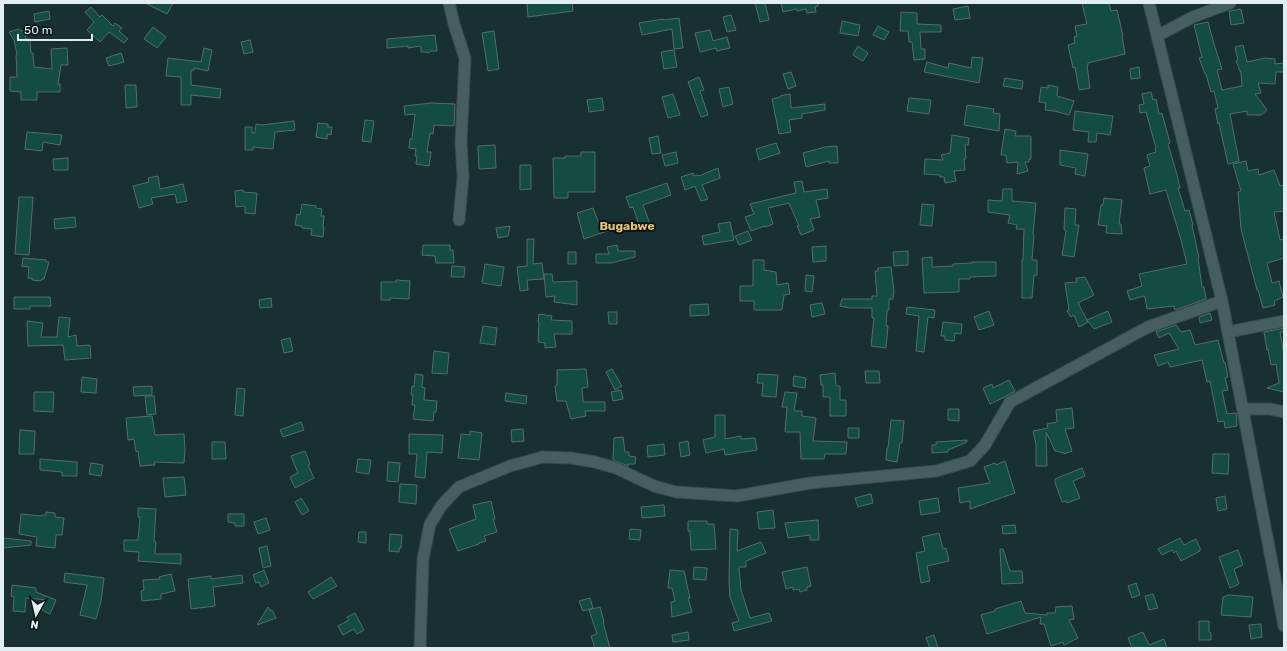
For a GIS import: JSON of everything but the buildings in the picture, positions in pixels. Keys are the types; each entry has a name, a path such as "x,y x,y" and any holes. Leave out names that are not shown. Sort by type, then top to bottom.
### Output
{"street":[{"path":"449,3 465,58 461,142 463,177 459,220"},
{"path":"1149,3 1222,301 1284,626"},
{"path":"1157,36 1193,17 1230,3"},
{"path":"420,648 423,559 430,524 442,505 459,487 510,466 543,458 571,458 595,462 616,468 654,486 676,492 737,496 810,484 936,471 970,461 985,445 1010,402 1148,327 1222,301"},
{"path":"1228,332 1284,321"},
{"path":"1243,409 1270,409 1284,412"}],"district":[{"name":"Bugabwe","path":"627,226"}]}
